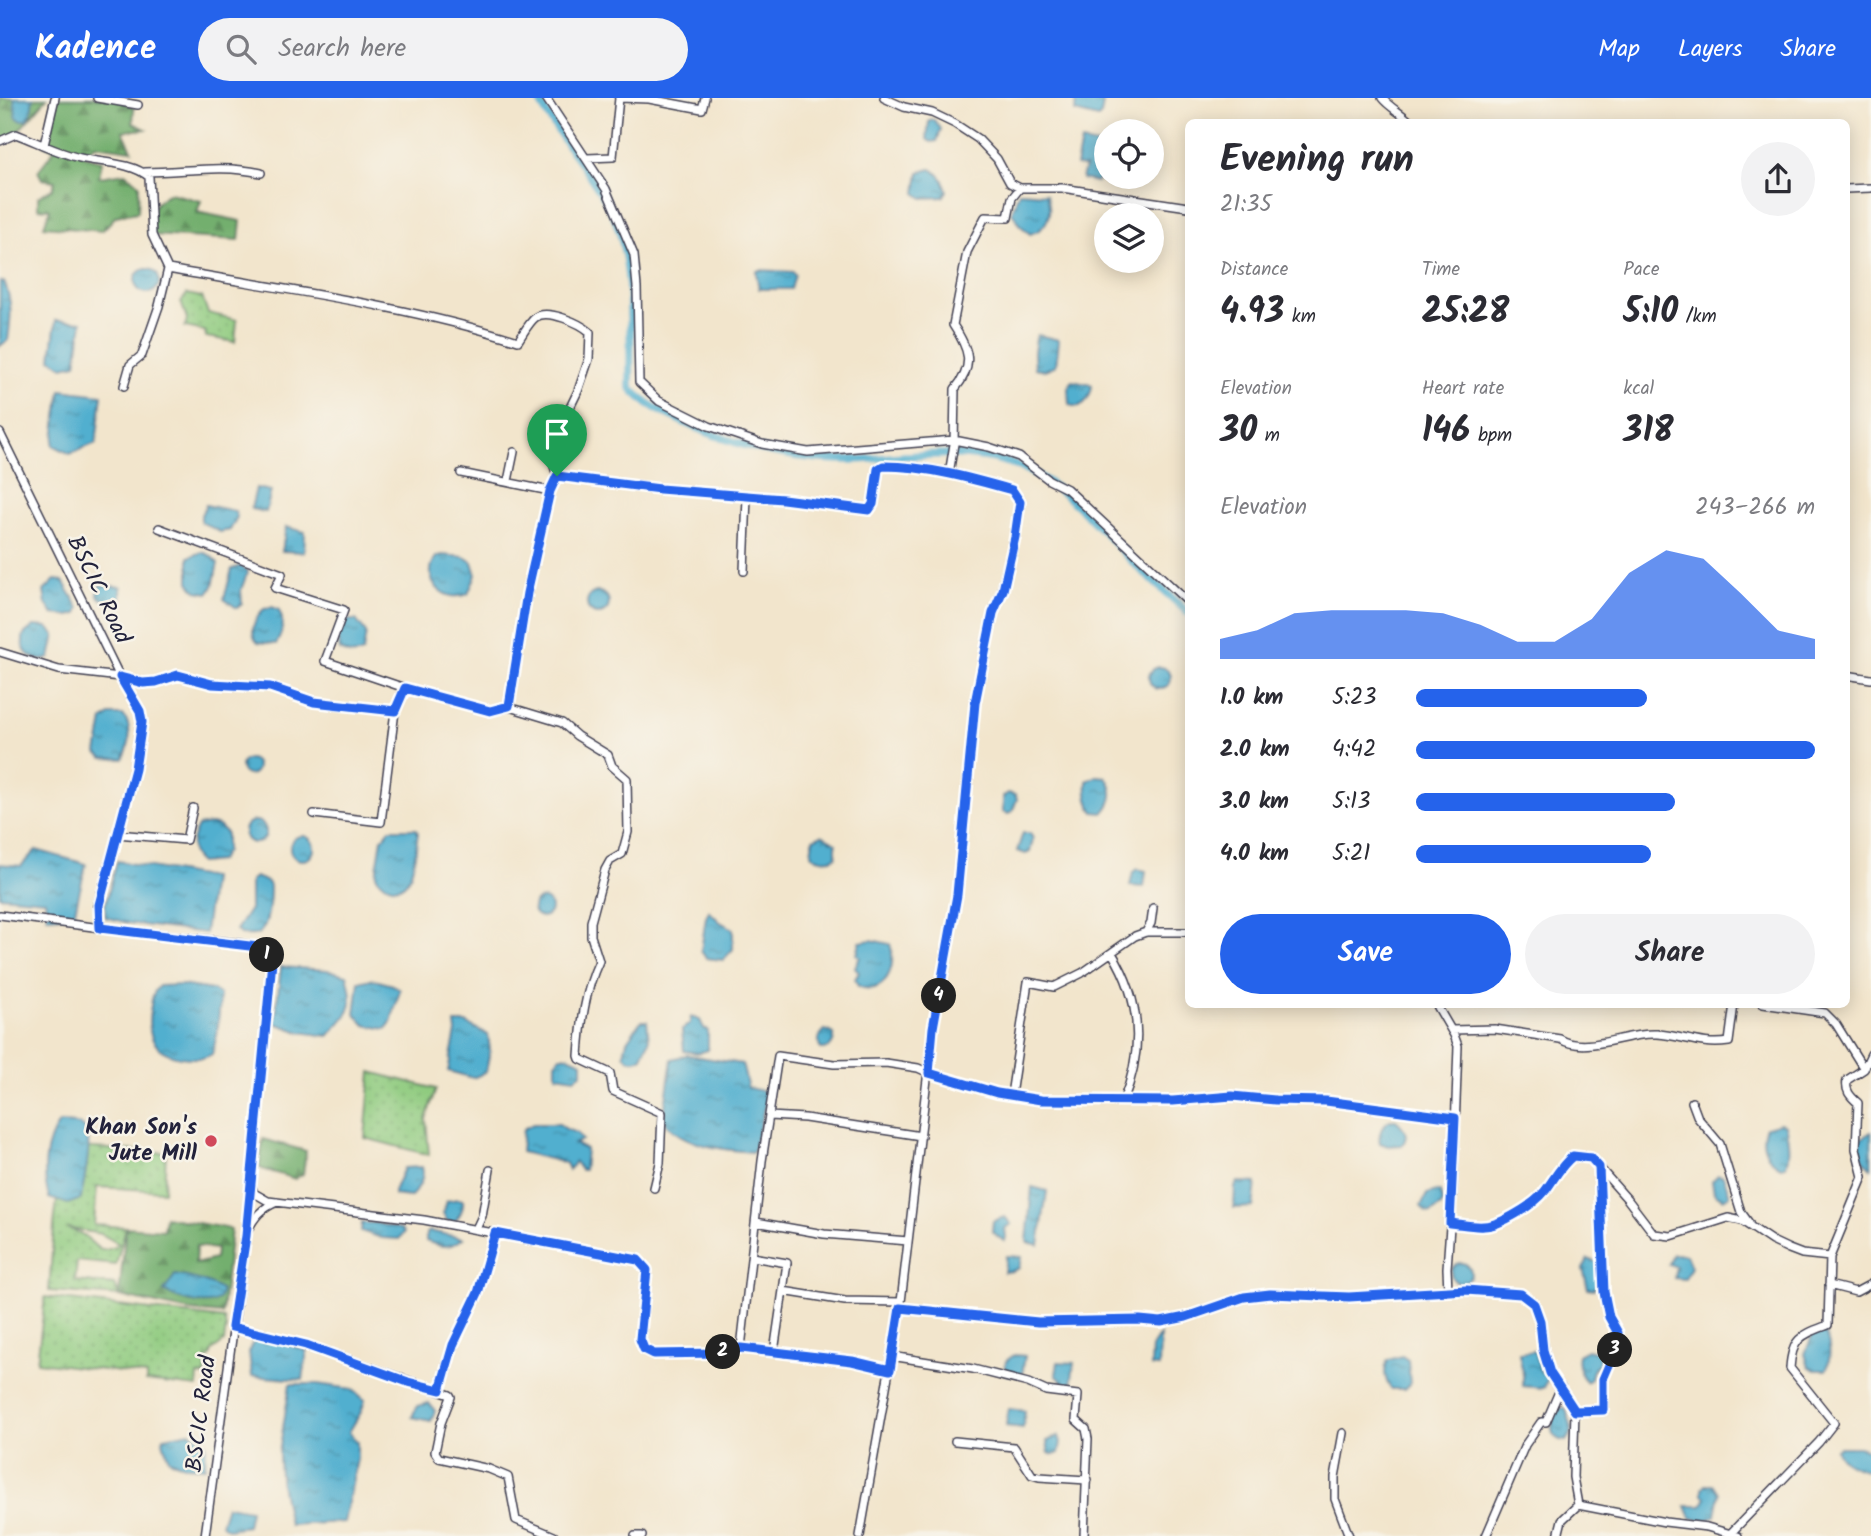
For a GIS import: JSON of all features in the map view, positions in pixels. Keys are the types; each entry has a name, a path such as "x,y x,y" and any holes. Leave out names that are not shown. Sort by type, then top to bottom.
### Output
{"street":[{"path":"44,145 55,98"},
{"path":"97,98 138,105"},
{"path":"545,98 587,158 617,210 634,255 639,382 659,401 709,426 762,444 808,452 954,442 989,447 1019,457 1049,480 1067,489 1185,599"},
{"path":"587,158 613,157 619,98 666,102 696,109 702,109 705,98"},
{"path":"884,98 904,107 932,113 978,139 997,159 1010,183 1020,188 1062,188 1185,207"},
{"path":"1382,98 1388,106 1407,119"},
{"path":"0,141 16,134 79,158 144,172 222,167 261,173"},
{"path":"124,386 130,365 142,355 168,269 152,234 149,177 144,172"},
{"path":"949,474 954,442 955,389 963,380 969,360 965,343 953,325 967,252 985,217 1008,218 1012,198 1020,188"},
{"path":"1850,189 1871,188"},
{"path":"168,269 393,308 470,326 518,341 536,317 544,315 571,319 590,332 589,359 578,391 559,428 552,460 557,476 550,491 527,593 509,706"},
{"name":"BSCIC Road","path":"0,433 120,677 140,711 142,722 135,769 99,905 100,928 258,947 264,950 272,961 246,1236 205,1536"},
{"path":"508,481 514,452"},
{"path":"557,476 869,510 873,504 878,469 883,466 914,466 1012,490 1020,502 1011,556 1003,590 993,613 975,703 957,895 933,1028 900,1305 860,1536"},
{"path":"461,473 550,491"},
{"path":"744,571 747,497"},
{"path":"159,527 282,574 275,588 344,610 325,662 405,688 490,711 509,706 562,723 577,736 608,755 612,766 627,779 628,832 622,854 610,861 605,870 591,922 591,936 600,961 590,981 579,1056 587,1063 610,1073 613,1091 662,1113 660,1163 654,1188"},
{"path":"0,652 60,670 120,677 143,683 178,675 212,684 270,687 314,702 395,711"},
{"path":"1850,676 1871,679"},
{"path":"314,814 381,822 395,711 405,688"},
{"path":"117,834 186,840 193,808"},
{"path":"1146,932 1151,923 1153,908"},
{"path":"0,915 100,928"},
{"path":"1011,1095 1028,982 1054,987 1082,973 1135,936 1146,932 1185,932"},
{"path":"1112,953 1133,996 1138,1033 1136,1059 1123,1101"},
{"path":"1438,1008 1458,1046 1448,1291"},
{"path":"1451,1030 1495,1029 1560,1039 1580,1046 1628,1036 1656,1034 1709,1044 1729,1042 1733,1008"},
{"path":"1791,1008 1825,1013 1836,1024 1864,1069"},
{"path":"1728,1535 1819,1442 1834,1423 1790,1368 1791,1349 1805,1333 1828,1325 1830,1257 1863,1177 1856,1149 1858,1103 1849,1096 1845,1087 1847,1080 1864,1069 1871,1054"},
{"path":"741,1348 778,1056 834,1064 886,1063 918,1068 1011,1095 1041,1100 1173,1101 1232,1096 1326,1101 1455,1118"},
{"path":"1692,1102 1698,1118 1720,1144 1741,1212 1756,1232"},
{"path":"769,1116 804,1118 921,1136"},
{"path":"1450,1223 1486,1227 1531,1205 1545,1191 1562,1165 1573,1156 1591,1158 1654,1234 1671,1236 1728,1218 1742,1221 1756,1232 1802,1254 1830,1257"},
{"path":"1575,1411 1603,1410 1603,1379 1615,1351 1618,1333 1609,1317 1604,1292 1599,1167"},
{"path":"476,1229 485,1201 490,1170"},
{"path":"250,1181 254,1193 261,1199 424,1220 638,1260 647,1270 640,1339 644,1349 654,1354 718,1353 741,1348 852,1361 890,1370"},
{"path":"246,1236 263,1209 277,1202"},
{"path":"756,1222 824,1234 908,1241"},
{"path":"440,1390 453,1345 478,1293 495,1233"},
{"path":"752,1257 787,1263 774,1352"},
{"path":"1829,1285 1856,1292 1871,1284"},
{"path":"783,1291 845,1301 1038,1322 1161,1322 1186,1317 1244,1297 1270,1294 1349,1297 1495,1291 1521,1294 1534,1304 1550,1373 1575,1411 1573,1477 1578,1505"},
{"path":"232,1327 306,1345 408,1382 440,1390 451,1397 441,1423 435,1452 439,1458 489,1469 508,1477 516,1520 554,1536"},
{"path":"891,1356 972,1368 1046,1391 1077,1395 1076,1420 1086,1429 1088,1439 1084,1536"},
{"path":"1486,1536 1525,1445 1541,1422 1546,1422 1561,1387"},
{"path":"1343,1433 1335,1477 1335,1499 1349,1536"},
{"path":"955,1441 1014,1447 1032,1475 1087,1480"},
{"path":"1578,1505 1665,1522 1707,1527 1738,1536"},
{"path":"1558,1536 1562,1520 1578,1505"},
{"path":"635,1536 642,1536"}],"green space":[{"path":"0,98 47,98 16,134 0,141"},
{"path":"54,98 123,98 121,101 134,108 133,123 146,129 123,131 132,150 95,145 83,156 102,161 99,177 125,173 139,184 138,212 116,216 102,231 44,226 50,209 38,208 38,197 53,188 55,181 42,179 38,171 55,149 44,145"},
{"path":"170,193 201,201 197,212 241,221 239,240 152,235 154,205"},
{"path":"187,294 202,297 208,313 237,320 235,342 206,337 205,331 185,327 187,319 181,302"},
{"path":"371,1072 436,1089 426,1119 429,1155 365,1138"},
{"path":"263,1139 306,1151 303,1174 295,1179 259,1168"},
{"path":"63,1146 166,1153 164,1191 97,1187 94,1225 126,1227 116,1265 77,1261 75,1281 115,1285 119,1296 49,1291","holes":["67,1228 101,1234 119,1244 107,1250 99,1249 83,1235"]},
{"path":"165,1217 231,1229 222,1314 190,1311 119,1296 126,1227 163,1230","holes":["196,1246 216,1249 215,1259 195,1264"]},
{"path":"45,1297 224,1319 224,1342 207,1358 205,1376 198,1375 197,1387 146,1381 146,1375 37,1362"}],"water":[{"path":"14,98 33,98 27,120 20,120 16,116"},
{"path":"1076,98 1104,98 1101,115 1098,118 1075,112"},
{"path":"934,120 941,129 937,141 931,142 927,139 929,121"},
{"path":"1081,142 1094,144 1094,181 1082,179 1085,167 1076,166"},
{"path":"931,169 945,184 947,191 943,197 923,198 916,193 919,172"},
{"path":"1019,192 1046,194 1048,218 1036,232 1030,234 1019,224 1012,212"},
{"path":"147,269 155,273 159,281 155,289 147,293 139,289 135,281 139,273"},
{"path":"756,272 793,272 795,275 791,289 759,289"},
{"path":"0,281 4,282 9,297 10,325 8,340 0,346"},
{"path":"56,320 82,322 76,364 63,367 51,359"},
{"path":"1038,335 1059,340 1056,365 1045,370 1035,368 1034,352"},
{"path":"1072,381 1092,385 1088,398 1082,405 1069,404 1068,388"},
{"path":"61,390 102,395 96,443 70,454 53,445"},
{"path":"256,488 271,491 266,512 251,509"},
{"path":"206,505 235,511 237,517 230,530 220,532 201,522"},
{"path":"286,527 305,532 304,552 282,551"},
{"path":"202,552 218,563 213,586 208,593 196,591 189,582 189,557"},
{"path":"436,557 464,557 472,562 476,575 468,594 451,596 437,588 431,574 432,566"},
{"path":"240,566 248,571 241,590 242,604 237,608 224,599 232,569"},
{"path":"55,580 63,581 79,608 77,614 53,614 46,604 44,591"},
{"path":"100,585 121,587 121,598 104,600 97,593"},
{"path":"598,592 606,595 609,603 606,611 598,614 590,611 587,603 590,595"},
{"path":"272,607 281,614 283,623 280,636 276,644 258,642 253,634 256,620 264,609"},
{"path":"347,620 356,620 366,633 363,652 360,654 340,650 338,638"},
{"path":"34,626 47,627 55,635 50,658 38,660 26,651 24,634"},
{"path":"1160,667 1168,670 1171,678 1168,686 1160,689 1152,686 1149,678 1152,670"},
{"path":"110,715 123,715 128,725 129,743 123,759 103,758 97,753 103,720"},
{"path":"249,759 255,761 255,773 249,775 243,773 241,767 243,761"},
{"path":"1097,776 1106,777 1112,791 1111,800 1103,813 1094,812 1087,797 1087,781"},
{"path":"1008,793 1015,795 1017,799 1012,812 1008,814 1003,812 1003,797"},
{"path":"255,821 265,828 266,832 259,842 255,843 245,836 244,832 251,822"},
{"path":"198,826 219,826 226,833 226,851 219,861 200,863 193,855 192,841"},
{"path":"390,829 416,829 418,833 409,878 398,887 383,883 376,875 382,839"},
{"path":"1023,833 1030,833 1033,839 1030,852 1026,854 1017,851"},
{"path":"822,835 836,843 836,857 823,859 811,854 813,839"},
{"path":"302,836 311,839 314,848 311,857 302,860 293,857 290,848 293,839"},
{"path":"36,850 86,864 74,915 47,917 45,900 0,896 0,864 21,866"},
{"path":"117,861 212,878 205,933 128,923 105,917 105,906"},
{"path":"1137,869 1146,871 1144,887 1130,886 1133,872"},
{"path":"255,877 268,882 270,886 266,920 257,934 240,934 236,930 250,909 250,881"},
{"path":"538,899 546,899 551,908 549,915 538,917 533,912 533,904"},
{"path":"709,911 720,922 733,929 733,949 723,960 706,958 701,951"},
{"path":"871,940 890,944 892,961 891,970 882,984 867,989 858,986 855,979 859,972 855,967 860,957 857,955 860,942"},
{"path":"281,967 327,970 347,975 351,1003 346,1015 328,1036 300,1032 275,1023"},
{"path":"371,979 393,985 400,990 391,1022 386,1029 365,1025 355,1014 359,982"},
{"path":"181,985 212,990 220,995 216,1040 212,1054 207,1057 191,1058 169,1054 156,1044 152,1037 149,1018 155,991 159,986"},
{"path":"691,1017 700,1020 708,1031 708,1050 698,1053 684,1051 682,1030 690,1023"},
{"path":"641,1021 647,1021 649,1041 642,1057 632,1060 624,1054 627,1041"},
{"path":"455,1023 466,1023 488,1035 490,1050 486,1072 473,1078 448,1071 456,1032"},
{"path":"825,1030 834,1034 834,1040 830,1047 821,1049 819,1039"},
{"path":"687,1055 742,1064 748,1088 768,1092 753,1152 717,1148 692,1141 671,1129 663,1120 672,1059"},
{"path":"560,1056 568,1056 582,1062 582,1073 575,1078 556,1075 556,1062"},
{"path":"1390,1120 1396,1120 1405,1131 1406,1138 1402,1145 1388,1146 1380,1143 1381,1130"},
{"path":"59,1123 82,1126 88,1139 81,1199 68,1204 49,1198 46,1179 47,1149"},
{"path":"1780,1123 1785,1125 1788,1146 1786,1166 1781,1167 1771,1160 1763,1139 1766,1127"},
{"path":"533,1124 559,1124 577,1133 582,1140 574,1144 586,1149 584,1170 575,1162 569,1170 566,1163 521,1152 523,1129"},
{"path":"1871,1132 1871,1168 1862,1156 1859,1140"},
{"path":"422,1167 420,1183 410,1197 394,1195 404,1168"},
{"path":"1718,1175 1723,1176 1730,1195 1723,1199 1714,1193 1712,1181"},
{"path":"1238,1182 1256,1183 1253,1207 1234,1208 1235,1187"},
{"path":"1032,1187 1047,1191 1039,1245 1027,1242"},
{"path":"1440,1192 1443,1202 1441,1206 1431,1213 1426,1212 1421,1206 1427,1194"},
{"path":"463,1200 461,1212 454,1222 447,1221 443,1214 447,1201"},
{"path":"1005,1217 1011,1224 1005,1228 1004,1241 992,1232 993,1221"},
{"path":"362,1223 401,1229 404,1233 399,1239 382,1238 361,1231"},
{"path":"429,1231 463,1238 454,1244 441,1246 426,1241 426,1233"},
{"path":"1673,1254 1686,1255 1691,1267 1685,1279 1674,1278 1676,1266 1669,1265"},
{"path":"1006,1256 1021,1257 1019,1268 1004,1272"},
{"path":"1588,1259 1597,1262 1599,1281 1594,1289 1588,1288 1583,1269"},
{"path":"1461,1263 1468,1266 1471,1273 1468,1280 1461,1283 1454,1280 1451,1273 1454,1266"},
{"path":"175,1275 216,1287 221,1290 220,1297 215,1302 197,1303 169,1295 164,1291"},
{"path":"1823,1331 1829,1345 1829,1361 1826,1370 1815,1370 1809,1366 1805,1354 1813,1333"},
{"path":"1160,1335 1159,1367 1151,1366 1152,1347"},
{"path":"256,1337 307,1351 303,1380 252,1376 249,1353"},
{"path":"1587,1350 1598,1353 1600,1364 1594,1368 1591,1379 1587,1382 1579,1370 1578,1355"},
{"path":"1534,1351 1541,1373 1548,1378 1544,1388 1523,1386 1519,1353"},
{"path":"1014,1355 1025,1356 1022,1376 1004,1374 1006,1361"},
{"path":"1402,1356 1408,1360 1410,1384 1405,1389 1391,1389 1385,1375 1386,1364 1388,1360"},
{"path":"1058,1362 1074,1363 1071,1386 1066,1385 1056,1375"},
{"path":"290,1384 317,1384 352,1389 365,1400 349,1432 357,1442 357,1459 344,1522 289,1525 280,1478 279,1453"},
{"path":"429,1403 435,1411 431,1421 412,1417 417,1406"},
{"path":"1561,1408 1565,1408 1571,1425 1566,1441 1555,1437 1552,1428 1554,1417"},
{"path":"1008,1409 1025,1411 1023,1428 1006,1426"},
{"path":"190,1432 206,1443 205,1467 187,1466 169,1460 164,1437"},
{"path":"1059,1436 1059,1453 1049,1453 1047,1441"},
{"path":"1858,1447 1871,1451 1871,1471 1855,1467 1841,1458 1836,1449"},
{"path":"1705,1485 1714,1485 1719,1493 1715,1516 1707,1520 1691,1518 1686,1506 1702,1506 1706,1497 1702,1495"},
{"path":"227,1506 250,1510 247,1526 228,1529 221,1524"}],"waterway":[{"path":"538,98 601,192 618,226 624,247 630,294 630,387 643,400 692,426 734,442 800,457 845,460 957,454 1010,463 1061,491 1185,610"}],"place":[{"name":"Khan Son's Jute Mill","path":"211,1141"}],"route":[{"path":"883,466 914,466 1012,490 1020,502 1015,537 1003,590 993,613 975,703 957,895 933,1028 929,1073 997,1093 1041,1100 1173,1101 1232,1096 1258,1097 1326,1101 1455,1118 1450,1223 1486,1227 1531,1205 1545,1191 1562,1165 1573,1156 1591,1158 1599,1167 1604,1292 1609,1317 1618,1333 1615,1351 1603,1379 1603,1410 1575,1411 1550,1373 1534,1304 1521,1294 1495,1291 1466,1290 1349,1297 1270,1294 1244,1297 1186,1317 1161,1322 1038,1322 900,1308 890,1370 852,1361 741,1348 718,1353 654,1354 644,1349 640,1339 647,1270 638,1260 495,1233 478,1293 453,1345 440,1390 408,1382 306,1345 232,1327 246,1236 272,961 264,950 238,943 100,928 99,905 135,769 142,722 140,711 120,677 143,683 178,675 212,684 270,687 314,702 395,711 405,688 490,711 509,706 527,593 550,491 557,476 869,510 873,504 878,469 883,466"}]}
